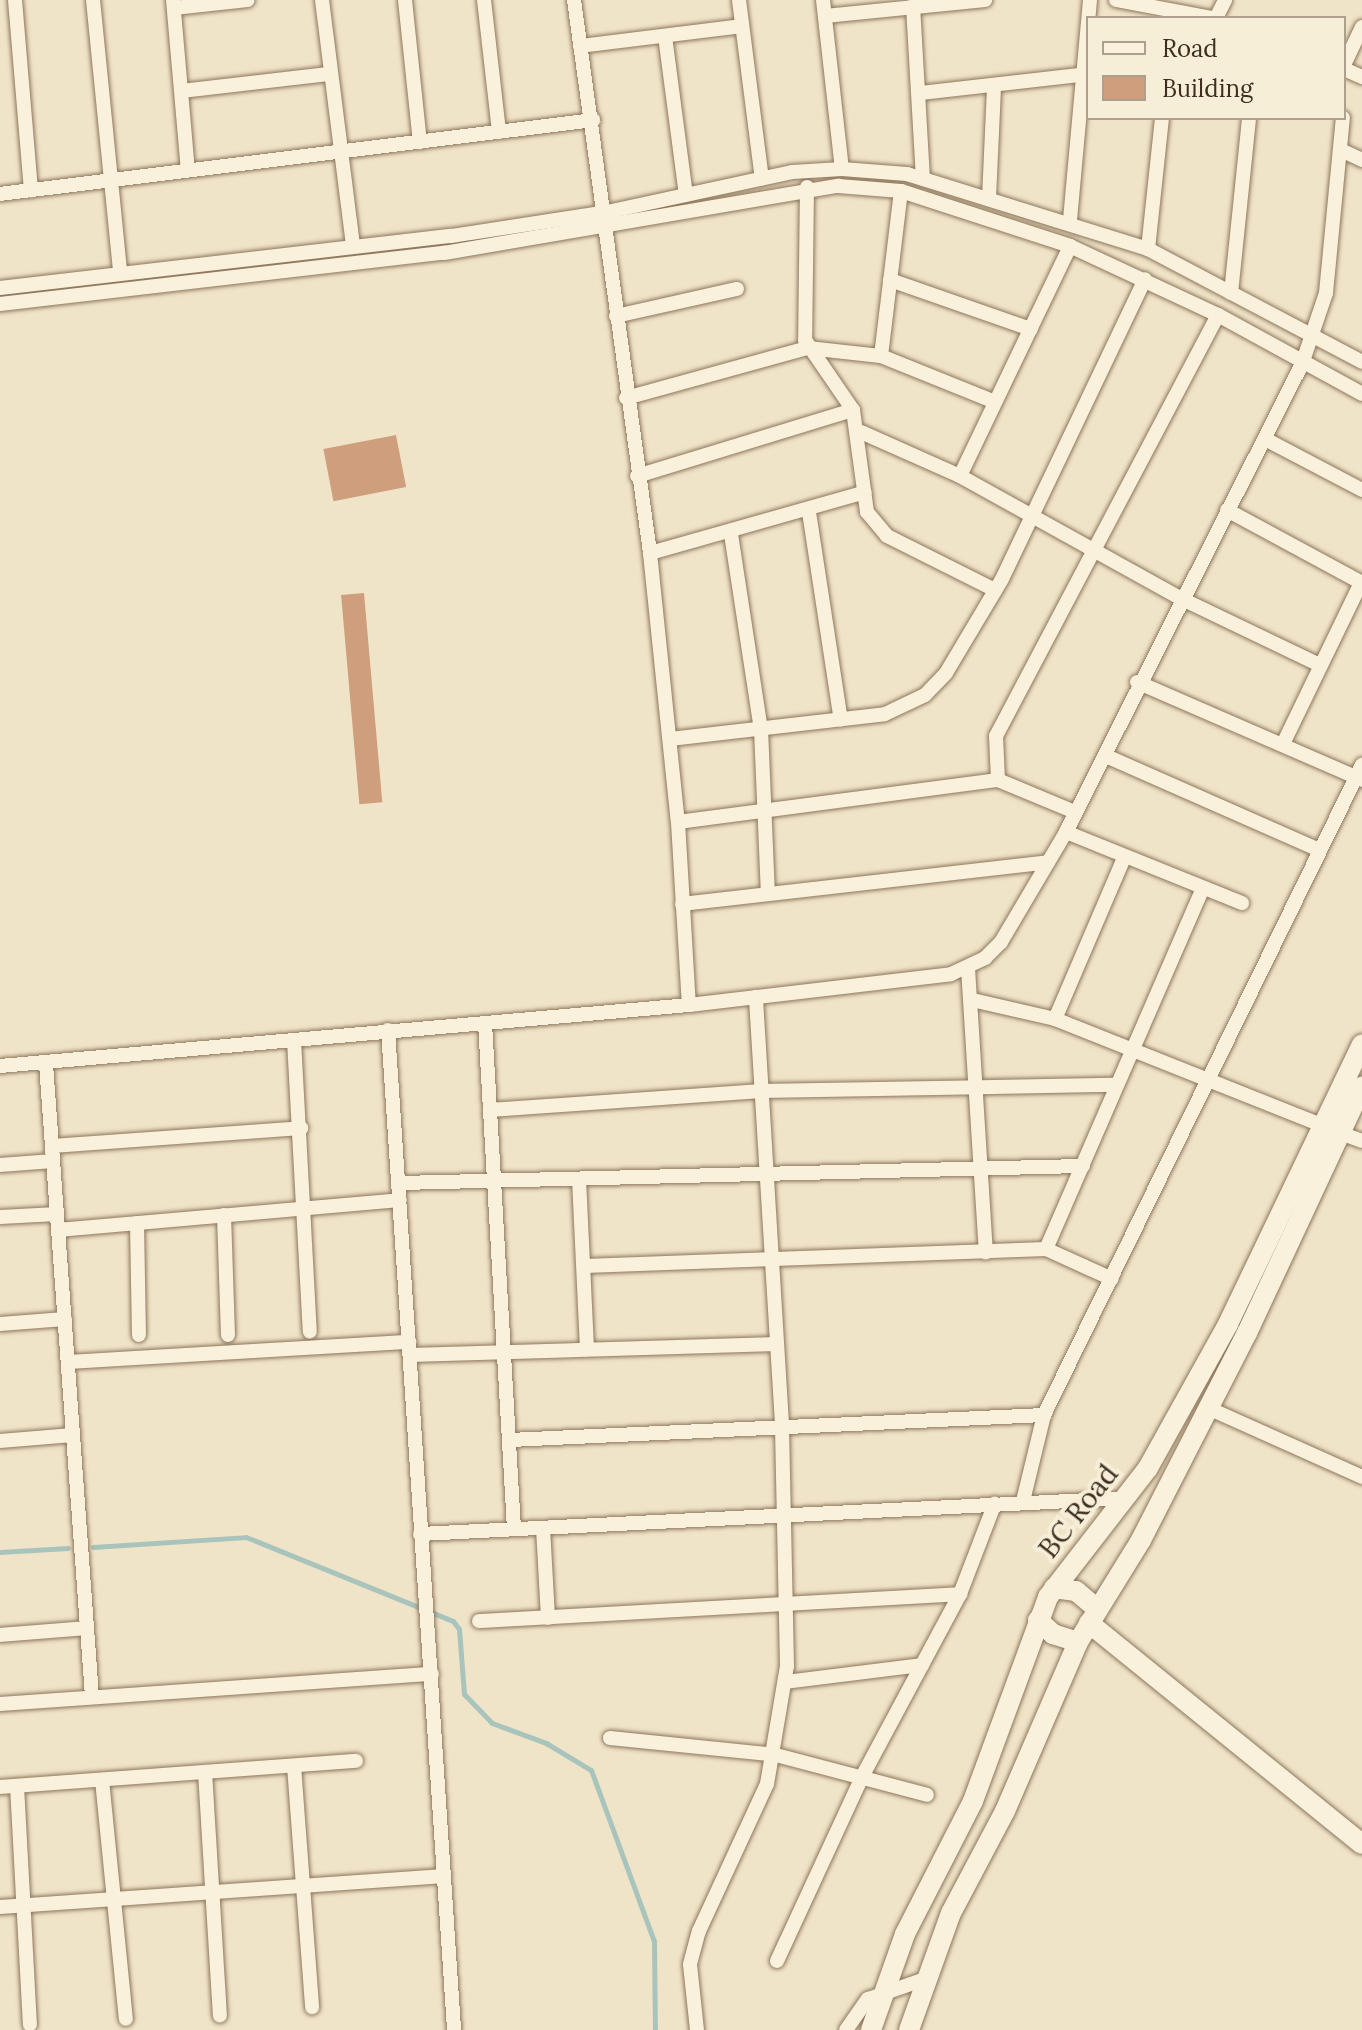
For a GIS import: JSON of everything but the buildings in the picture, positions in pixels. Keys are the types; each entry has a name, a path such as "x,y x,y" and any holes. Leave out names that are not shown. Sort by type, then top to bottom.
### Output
{"street":[{"path":"15,0 31,190"},
{"path":"93,0 120,272"},
{"path":"188,170 174,4 248,0"},
{"path":"322,0 353,247"},
{"path":"405,0 420,142"},
{"path":"484,0 499,132"},
{"path":"574,0 607,212 626,398 650,553 678,822 689,1005"},
{"path":"739,0 762,179"},
{"path":"823,0 842,169"},
{"path":"825,16 982,0"},
{"path":"1116,0 1200,16"},
{"path":"913,6 921,93 923,179"},
{"path":"580,46 742,26"},
{"path":"1070,220 1079,75 1086,27"},
{"path":"1346,63 1362,27"},
{"path":"665,36 686,195"},
{"path":"182,91 330,74"},
{"path":"921,93 1079,75"},
{"path":"989,198 994,87"},
{"path":"0,194 593,120"},
{"path":"1148,249 1162,120"},
{"path":"1231,293 1249,120"},
{"path":"0,1066 689,1005 968,968 1001,942 1066,832 1106,756 1137,682 1302,364 1314,336 1326,293 1343,151 1343,120"},
{"path":"1343,151 1362,160"},
{"path":"0,288 353,247 607,212 762,179 842,169 923,179 1070,220 1148,249 1362,362"},
{"path":"807,187 802,319 808,348 853,410 861,432 865,492 874,527 995,590"},
{"path":"0,304 609,229 807,187 901,191 1070,246 1145,279 1362,394"},
{"path":"881,356 901,191"},
{"path":"960,476 993,401 1070,246"},
{"path":"670,739 841,720 907,708 925,695 946,673 995,590 1145,279"},
{"path":"890,280 1031,329"},
{"path":"616,316 737,289"},
{"path":"998,780 996,736 1218,315"},
{"path":"626,398 808,348 881,356 993,401"},
{"path":"637,476 853,410"},
{"path":"861,432 960,476 1097,547 1180,598 1320,665"},
{"path":"1265,439 1362,490"},
{"path":"650,553 809,512 865,492"},
{"path":"1227,510 1361,583 1283,744"},
{"path":"809,512 841,720"},
{"path":"731,534 761,729 767,810 768,894"},
{"path":"1023,1501 1044,1415 1317,849 1360,775 1137,682"},
{"path":"1106,756 1317,849"},
{"path":"678,822 998,780 1075,812"},
{"path":"1066,832 1123,860 1242,903"},
{"path":"1055,1019 1123,860"},
{"path":"682,904 1048,862"},
{"path":"1046,1249 1114,1085 1202,891"},
{"path":"968,968 981,1088 986,1252"},
{"path":"697,2030 688,1979 699,1931 776,1755 785,1682 789,1599 787,1514 756,997"},
{"path":"972,1000 1055,1019 1131,1046 1344,1134"},
{"path":"485,1023 514,1529"},
{"path":"388,1030 423,1578 432,1674 441,1876 454,2027"},
{"path":"294,1040 310,1332"},
{"name":"BC Road","path":"872,2029 912,1920 973,1801 1038,1620 1054,1588 1127,1498 1344,1134 1362,1044"},
{"path":"46,1064 92,1697"},
{"path":"490,1110 761,1091 1114,1085"},
{"path":"909,2030 925,1979 1078,1642 1141,1540 1344,1134 1362,1086"},
{"path":"0,1165 52,1153 301,1128"},
{"path":"400,1183 1083,1166"},
{"path":"579,1179 587,1349"},
{"path":"58,1230 304,1205 400,1200"},
{"path":"0,1217 57,1214"},
{"path":"224,1215 228,1335"},
{"path":"137,1223 139,1335"},
{"path":"585,1266 1046,1249 1112,1279"},
{"path":"0,1324 65,1319"},
{"path":"68,1362 410,1349 506,1352 777,1344"},
{"path":"1208,1408 1362,1477"},
{"path":"510,1440 782,1424 1044,1415"},
{"path":"0,1441 73,1435"},
{"path":"420,1534 1127,1498"},
{"path":"777,1961 863,1775 960,1594 995,1503"},
{"path":"543,1528 548,1618"},
{"path":"1054,1588 1076,1591 1092,1615 1362,1844"},
{"path":"479,1621 706,1612 789,1599 960,1594"},
{"path":"1038,1620 1053,1634 1078,1642"},
{"path":"0,1635 87,1628"},
{"path":"785,1682 922,1665"},
{"path":"0,1704 432,1674"},
{"path":"610,1738 776,1755 863,1775 927,1795"},
{"path":"0,1787 356,1761"},
{"path":"294,1766 312,2007"},
{"path":"205,1772 220,2016"},
{"path":"102,1780 126,2019"},
{"path":"17,1786 30,2025"},
{"path":"0,1907 302,1883 441,1876"},
{"path":"846,2030 856,2011 886,1989 925,1979"}],"waterway":[{"path":"93,1547 246,1537 453,1621 459,1629 464,1694 492,1723 546,1743 591,1770 654,1941 655,2030"},
{"path":"0,1552 68,1548"}]}
